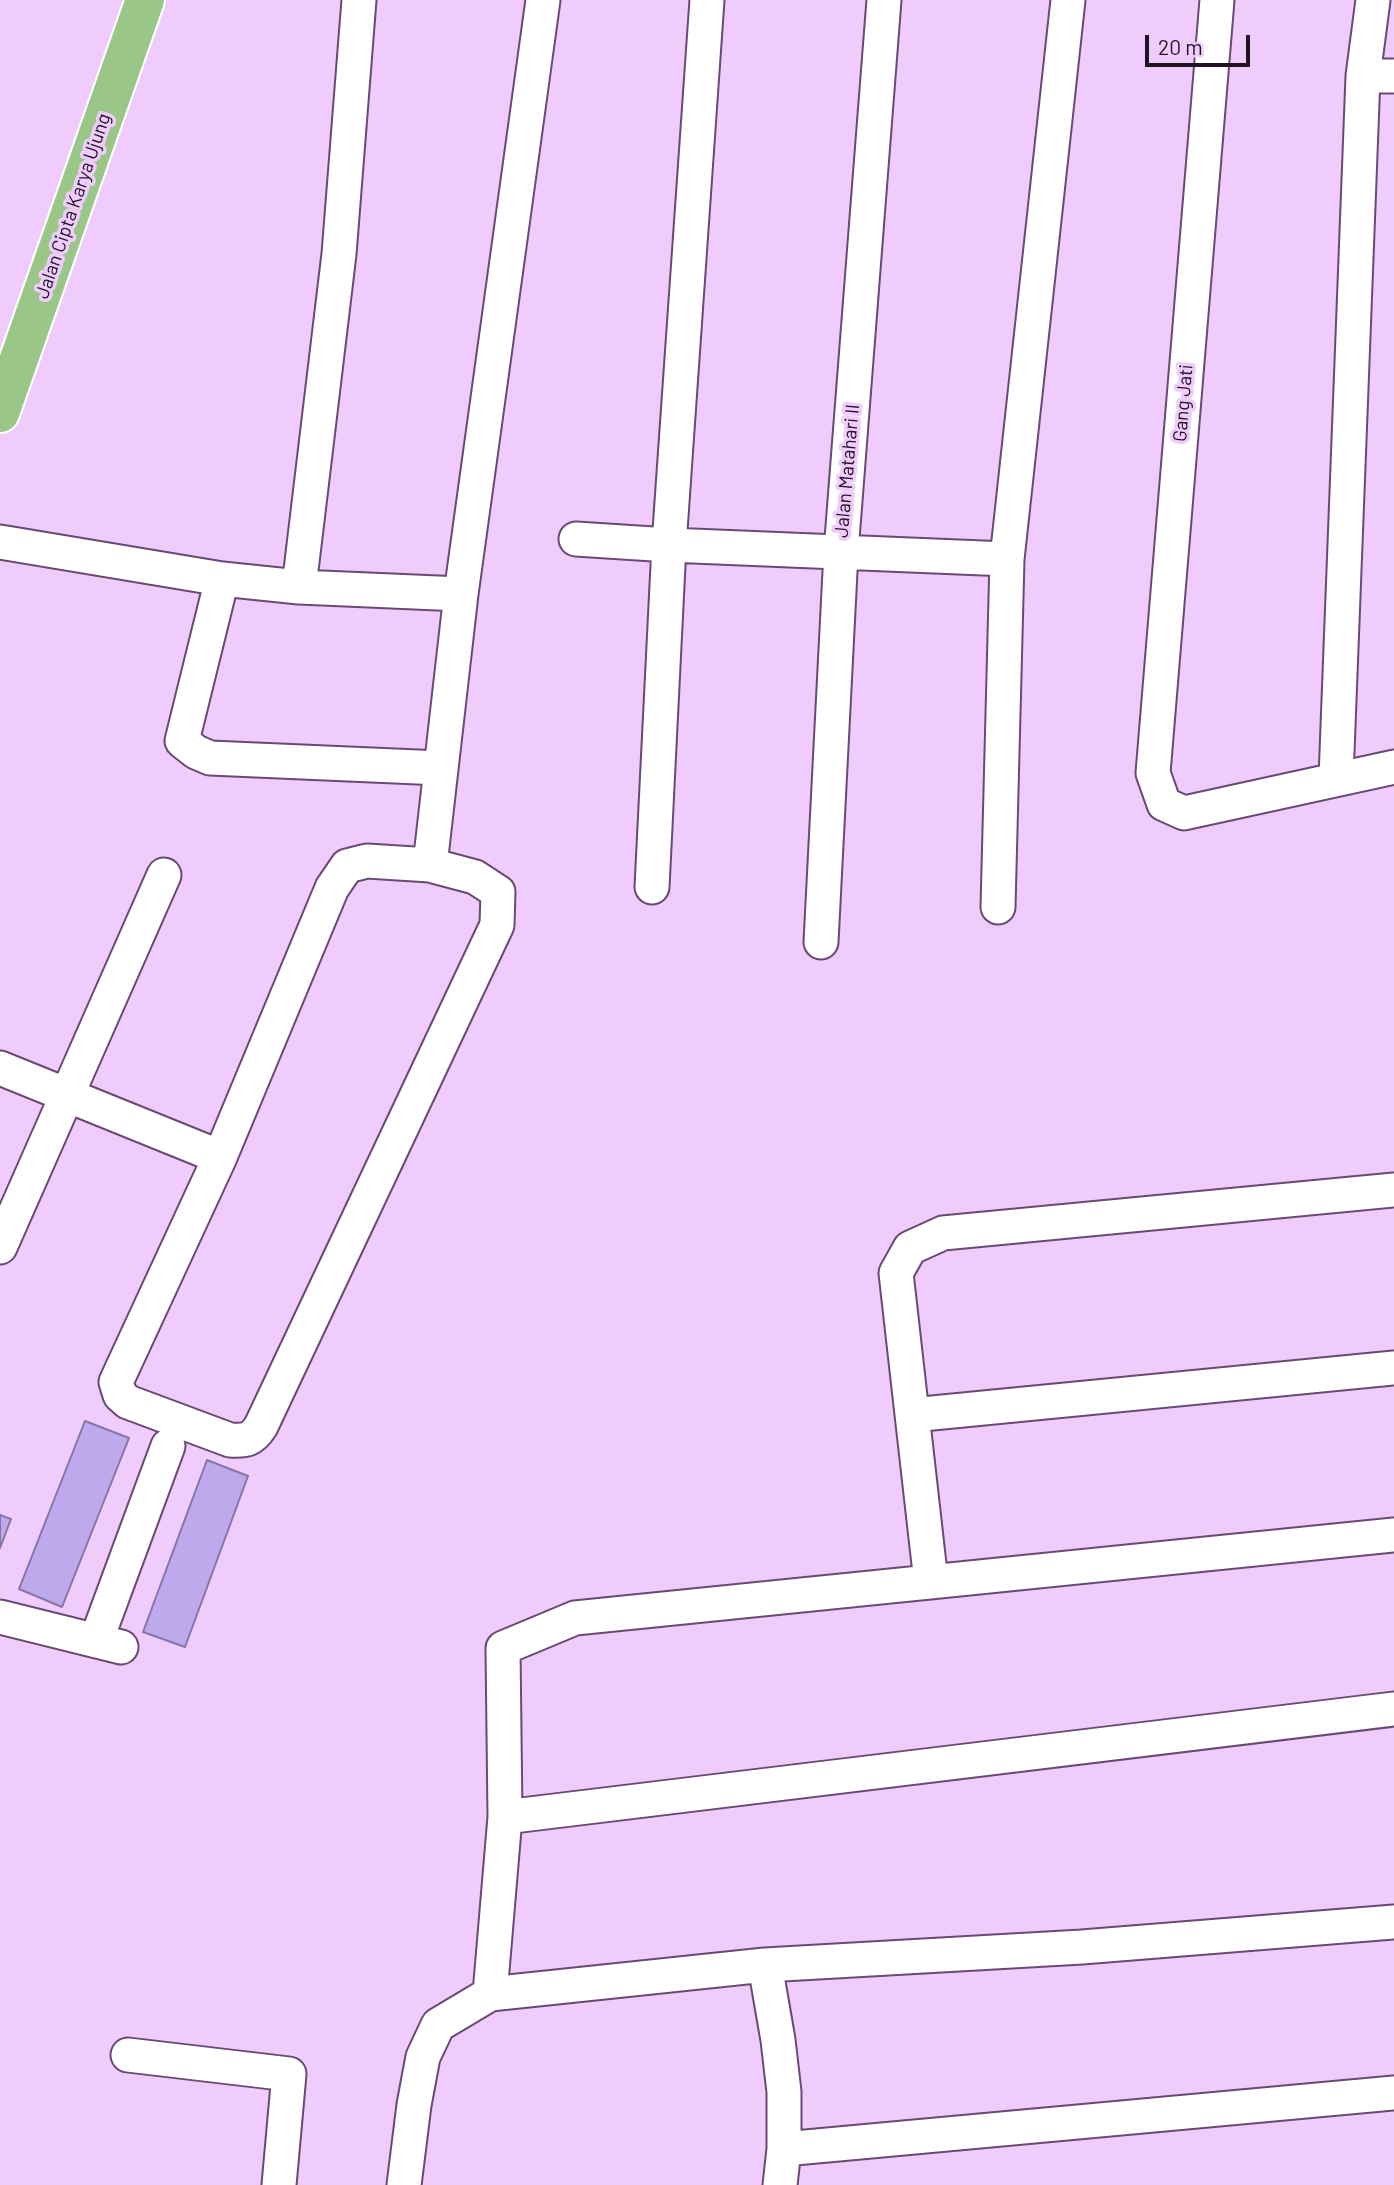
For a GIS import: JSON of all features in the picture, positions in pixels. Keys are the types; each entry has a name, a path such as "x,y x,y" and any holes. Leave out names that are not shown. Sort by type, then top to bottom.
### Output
{"main road":[{"name":"Jalan Cipta Karya Ujung","path":"0,413 145,0"}],"street":[{"path":"299,587 339,254 359,0"},
{"path":"430,865 461,594 543,0"},
{"path":"652,887 668,545 707,0"},
{"name":"Jalan Matahari II","path":"821,942 841,552 884,0"},
{"path":"998,906 1007,559 1068,0"},
{"name":"Gang Jati","path":"1216,0 1153,774 1164,804 1184,813 1336,778"},
{"path":"1373,0 1379,76 1336,778 1394,767"},
{"path":"576,539 1007,559"},
{"path":"0,542 222,579 299,587 461,594"},
{"path":"222,579 182,741 211,758 442,768"},
{"path":"367,861 430,865 475,877 498,892 497,925 261,1426 248,1441 230,1440 128,1402 120,1395 116,1382 220,1157 332,888 347,866 367,861"},
{"path":"0,1247 164,875"},
{"path":"0,1068 220,1157"},
{"path":"931,1582 896,1273 910,1248 943,1233 1394,1190"},
{"path":"912,1415 1394,1368"},
{"path":"0,1617 109,1644 168,1446"},
{"path":"490,1994 505,1817 503,1648 575,1618 1394,1535"},
{"path":"505,1817 1394,1709"},
{"path":"404,2185 423,2057 438,2025 490,1994 765,1965 1082,1947 1394,1922"},
{"path":"765,1965 784,2092 784,2149 780,2185"},
{"path":"128,2055 289,2074 279,2185"},
{"path":"784,2149 1394,2093"}],"building":[{"path":"85,1421 129,1438 62,1607 19,1589"},
{"path":"207,1460 248,1476 185,1647 143,1632"},
{"path":"0,1515 11,1519 0,1548"}]}
